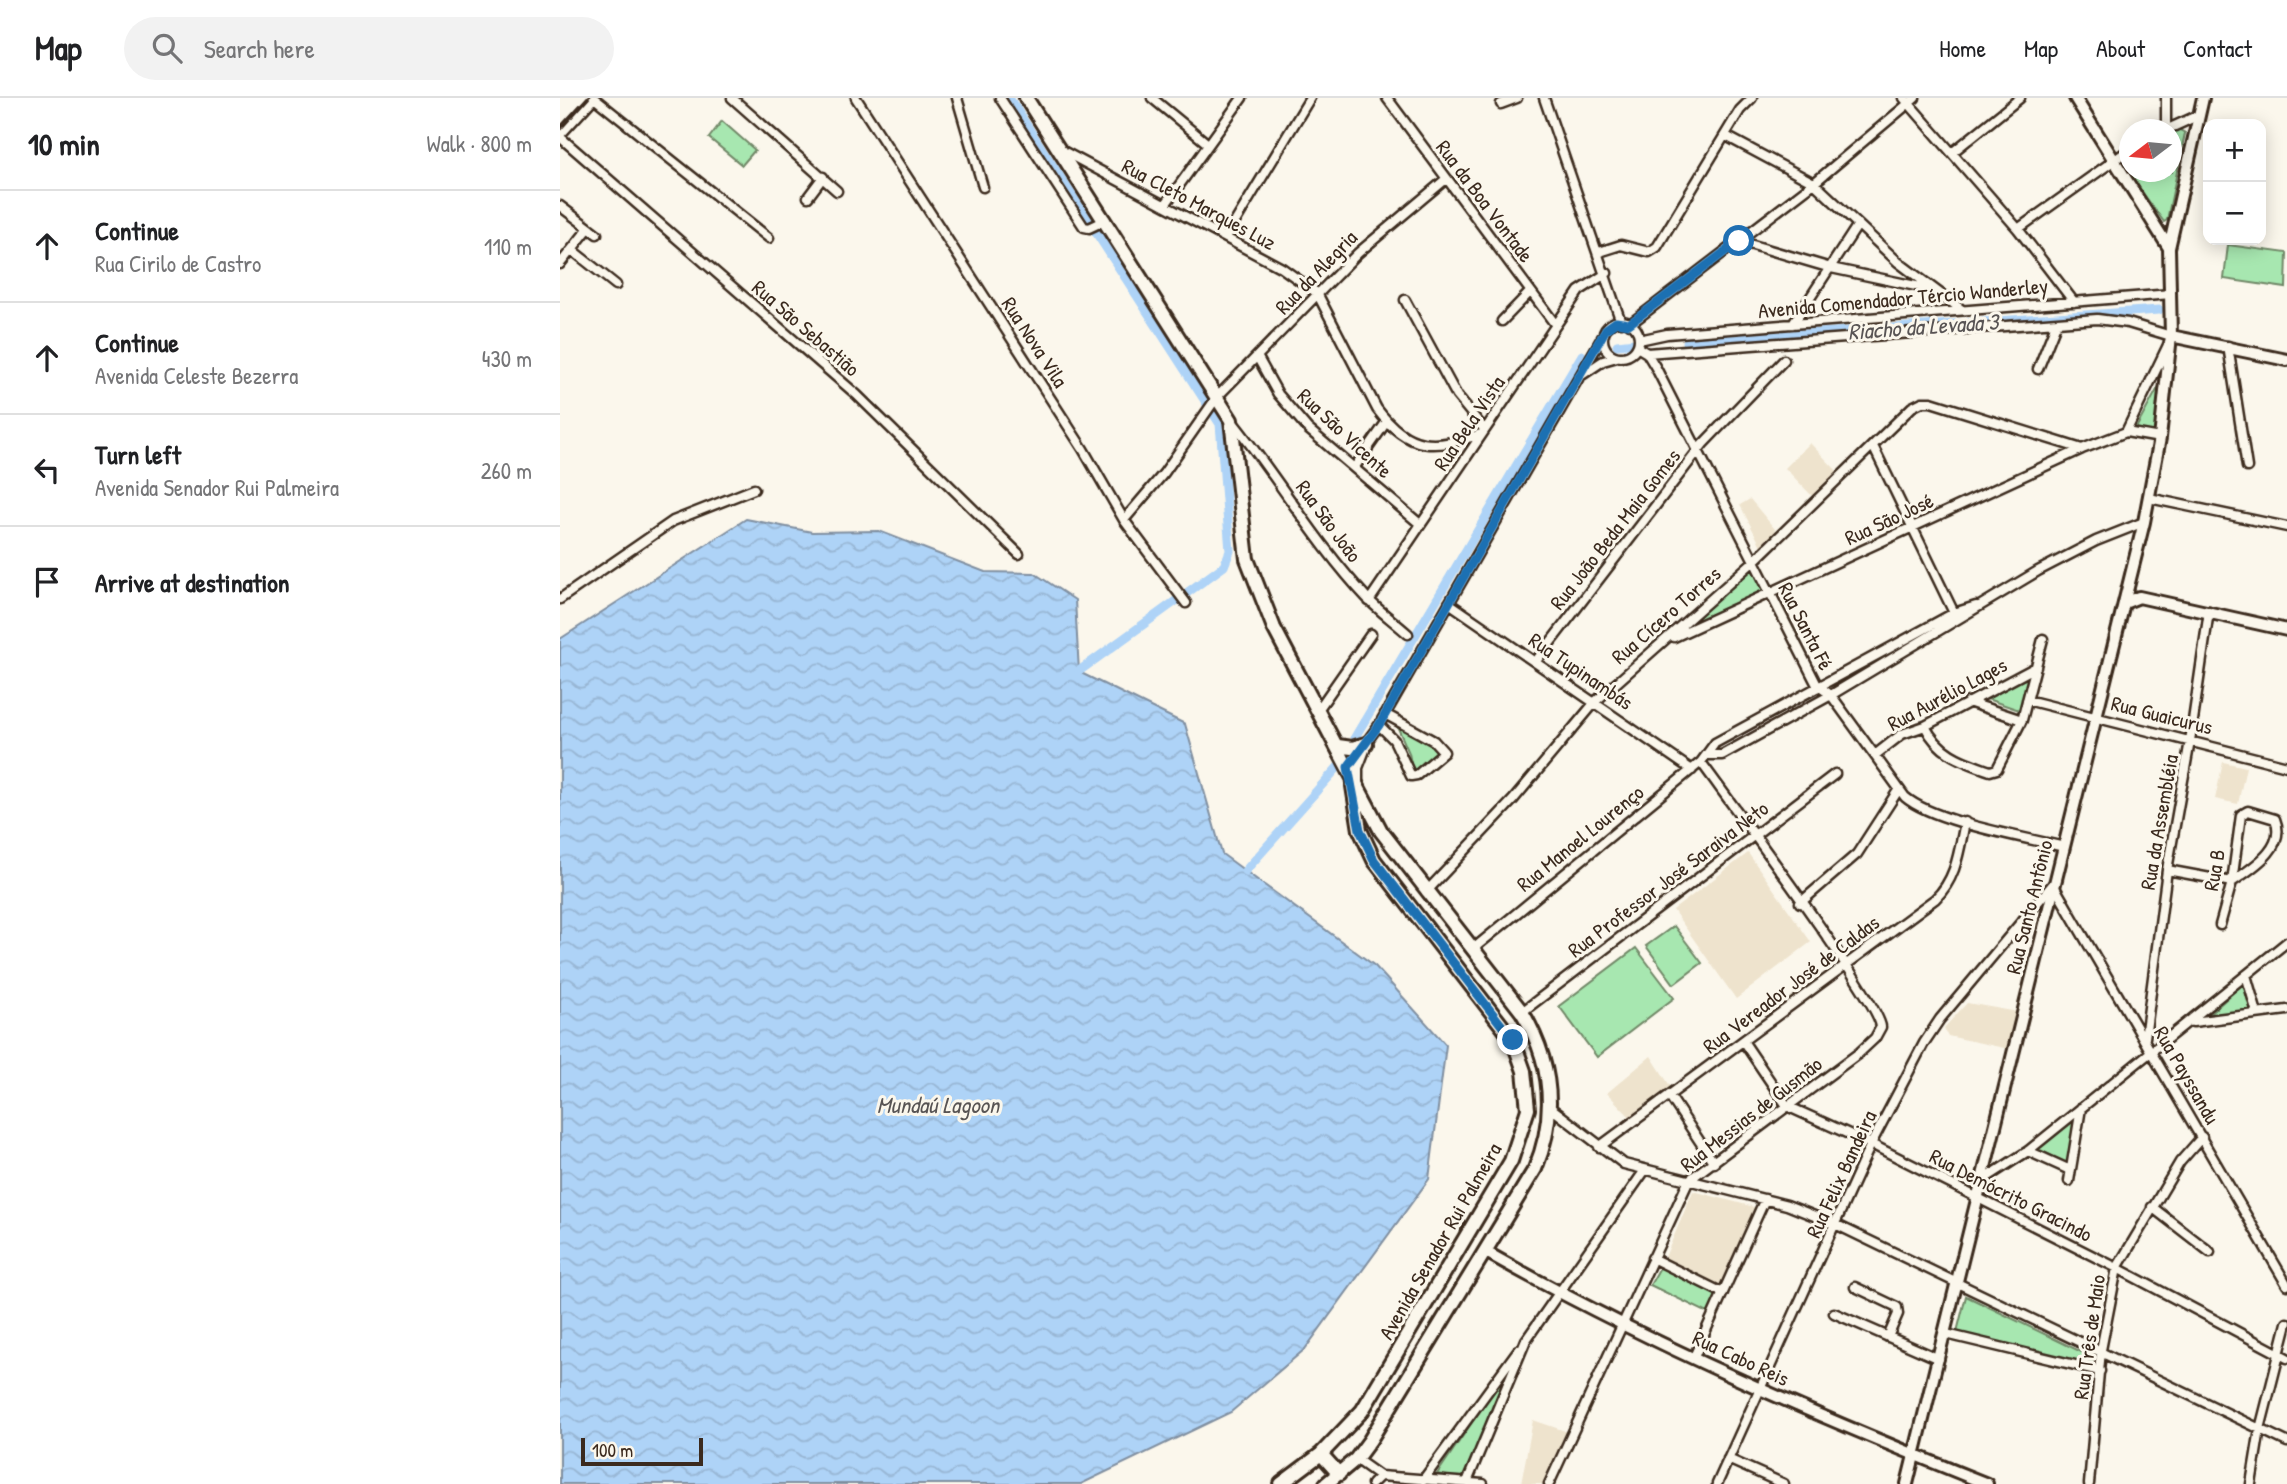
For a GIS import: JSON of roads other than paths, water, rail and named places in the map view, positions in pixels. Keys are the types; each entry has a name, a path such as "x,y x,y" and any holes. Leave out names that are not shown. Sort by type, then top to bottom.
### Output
{"main road":[{"name":"Avenida Senador Rui Palmeira","path":"1026,98 1061,150 1095,225 1140,275 1231,420 1247,559 1274,628 1349,771 1386,839 1522,1012 1542,1049 1551,1108 1544,1149 1535,1169 1356,1459 1326,1484"},
{"path":"1338,746 1352,748 1369,741"},
{"name":"Avenida Senador Rui Palmeira","path":"1281,1484 1321,1454 1362,1411 1519,1144 1528,1110 1524,1071 1513,1040 1368,850 1360,830 1349,771"},
{"path":"1465,977 1478,974 1484,962"},
{"path":"1479,993 1487,984 1497,979"},
{"path":"1321,1454 1339,1474"}],"street":[{"path":"560,136 594,98 769,237"},
{"path":"732,98 837,191"},
{"name":"Rua Nova Vila","path":"856,98 1083,449 1124,520 1183,599"},
{"path":"1000,98 1095,225"},
{"path":"1152,98 1208,144"},
{"path":"1165,205 1242,98"},
{"path":"1226,237 1310,98"},
{"name":"Rua da Boa Vontade","path":"1387,98 1555,324"},
{"path":"1501,104 1517,98"},
{"path":"1544,98 1625,323 1636,331 1638,344 1647,353"},
{"path":"1599,252 1621,245 1653,251 1740,110 1752,98"},
{"path":"1953,152 2020,98"},
{"path":"2075,98 2169,248"},
{"path":"2166,98 2166,119"},
{"path":"2169,248 2203,98"},
{"path":"960,99 983,187"},
{"path":"1349,771 1379,725 1611,325 1625,323 1739,241 1814,183 1909,100 2018,229 2074,302"},
{"path":"2182,123 2199,115"},
{"name":"Rua São Sebastião","path":"560,136 857,395 1019,554"},
{"path":"1726,136 1814,183 1857,226 1931,289 1962,310"},
{"name":"Rua Cleto Marques Luz","path":"1061,150 1282,268 1317,293"},
{"path":"2018,229 2119,155"},
{"path":"808,197 822,177"},
{"name":"Rua da Alegria","path":"1124,520 1164,472 1216,399 1374,237 1446,179"},
{"path":"560,206 597,234"},
{"path":"1793,324 1857,226"},
{"path":"560,264 588,229"},
{"path":"1739,241 1831,268 1931,289"},
{"name":"Rua Santo Antônio","path":"1907,1484 1983,1180 2042,907 2053,884 2099,717 2144,522 2160,438 2170,339 2169,248"},
{"path":"572,250 616,285"},
{"name":"Rua Bela Vista","path":"1369,601 1555,324 1579,291 1606,273"},
{"path":"1502,321 1530,292"},
{"path":"1317,293 1344,349 1387,421 1412,439 1432,446 1482,432 1457,396 1405,300"},
{"name":"Avenida Comendador Tércio Wanderley","path":"1638,344 1667,334 2171,293"},
{"name":"Avenida Comendador Tércio Wanderley","path":"1647,353 2113,320 2170,339"},
{"path":"2038,369 2057,322"},
{"path":"1604,334 1605,346 1619,357"},
{"path":"2160,438 2126,432 2170,339 2228,346 2287,360"},
{"path":"1580,377 1603,361 1629,355 1638,344"},
{"path":"2228,346 2248,467"},
{"name":"Rua Santa Fé","path":"1647,353 1817,685 1830,695 1899,789 1917,806 1965,822 2064,847"},
{"name":"Rua São Vicente","path":"1258,358 1290,410 1420,524"},
{"name":"Rua João Beda Maia Gomes","path":"1536,661 1697,452 1784,360"},
{"name":"Rua Cícero Torres","path":"1426,892 1513,800 1596,701 1668,640 1922,402 2082,449"},
{"name":"Rua São João","path":"1231,420 1265,461 1329,554 1369,601 1408,634"},
{"path":"1354,468 1387,421"},
{"name":"Rua São José","path":"1668,640 2082,449 2126,432"},
{"path":"1873,446 1956,617"},
{"path":"562,597 673,521 754,489"},
{"path":"2149,498 2287,527"},
{"name":"Rua Manoel Lourenço","path":"1473,948 1692,770 1709,755 1715,743 1817,685 1956,617 2096,541 2144,522"},
{"path":"2129,586 2139,597"},
{"path":"2124,603 2139,597 2287,630"},
{"name":"Rua Tupinambás","path":"1449,603 1596,701 1692,770"},
{"name":"Rua da Assembléia","path":"2145,1038 2167,870 2190,741 2208,611"},
{"name":"Rua Manoel Lourenço","path":"1709,755 1722,755 1830,695 1956,617"},
{"path":"1318,710 1371,634"},
{"path":"1925,726 1931,738 1946,753 1994,771 2002,762 2022,720 2043,639"},
{"name":"Rua Aurélio Lages","path":"1875,755 1902,734 1925,726 2036,667"},
{"name":"Rua Guaicurus","path":"2027,700 2287,766"},
{"path":"1968,702 2022,720"},
{"path":"1379,725 1394,740 1411,776 1417,775 1444,752 1434,741 1385,713"},
{"path":"1359,788 1358,768 1369,741"},
{"path":"1701,762 1844,964"},
{"name":"Rua Professor José Saraiva Neto","path":"1522,1012 1835,774"},
{"path":"1800,903 1857,854 1899,789"},
{"name":"Rua B","path":"2220,925 2232,882 2241,815 2248,811 2270,816 2279,823 2281,843 2258,864 2232,882"},
{"name":"Rua Vereador José de Caldas","path":"1599,1147 1944,890 1955,869 1965,822"},
{"path":"2167,870 2232,882"},
{"name":"Rua Payssandu","path":"2053,884 2286,1281"},
{"name":"Rua Felix Bandeira","path":"1717,1484 1837,1225 1871,1144 1924,1043 1940,1019 2042,907"},
{"path":"1983,1180 2028,1151 2287,942"},
{"name":"Rua Messias de Gusmão","path":"1549,1484 1689,1180 1859,1053 1875,1038 1881,1024 1844,964"},
{"path":"2246,975 2257,1013"},
{"path":"2191,1022 2287,1010"},
{"path":"1743,1041 1787,1106"},
{"path":"1670,1095 1714,1163"},
{"name":"Rua Demócrito Gracindo","path":"1787,1106 1871,1144 2287,1358"},
{"path":"1551,1108 1617,1161 1765,1199 1837,1225 2287,1442"},
{"path":"2069,1181 2081,1108"},
{"name":"Rua Três de Maio","path":"2089,1484 2101,1350 2116,1268 2180,1163 2202,1137"},
{"path":"2028,1151 2070,1170"},
{"path":"1423,1480 1526,1340 1645,1170"},
{"path":"1694,1357 1765,1199"},
{"path":"2152,1207 2210,1252"},
{"name":"Rua Cabo Reis","path":"1486,1252 1558,1293 1760,1389 1987,1484"},
{"path":"1652,1258 1723,1293"},
{"path":"1854,1287 1897,1307 1898,1314 1888,1337"},
{"path":"1834,1312 1940,1359"},
{"path":"2252,1484 2260,1429 2287,1323"},
{"path":"1946,1334 2100,1371"},
{"path":"1467,1482 1526,1340"},
{"path":"1356,1459 1380,1476 1441,1483 1483,1484"},
{"path":"1728,1459 1784,1484"},
{"path":"1372,1484 1380,1476"}],"water":[{"name":"Mundaú Lagoon","path":"746,519 812,532 879,531 985,572 1034,573 1075,600 1079,672 1185,724 1222,854 1375,966 1446,1045 1429,1179 1305,1349 1231,1412 1081,1484 560,1484 560,639"}],"waterway":[{"path":"1009,98 1220,424 1230,551 1224,566 1079,671"},
{"name":"Riacho da Levada 3","path":"1687,342 2159,310"},
{"name":"Riacho da Levada 3","path":"1617,345 1635,343"},
{"name":"Riacho da Levada 3","path":"1355,737 1582,355"},
{"name":"Riacho da Levada 3","path":"1245,871 1338,767"}],"tram line":[{"path":"560,130 589,98"}]}
